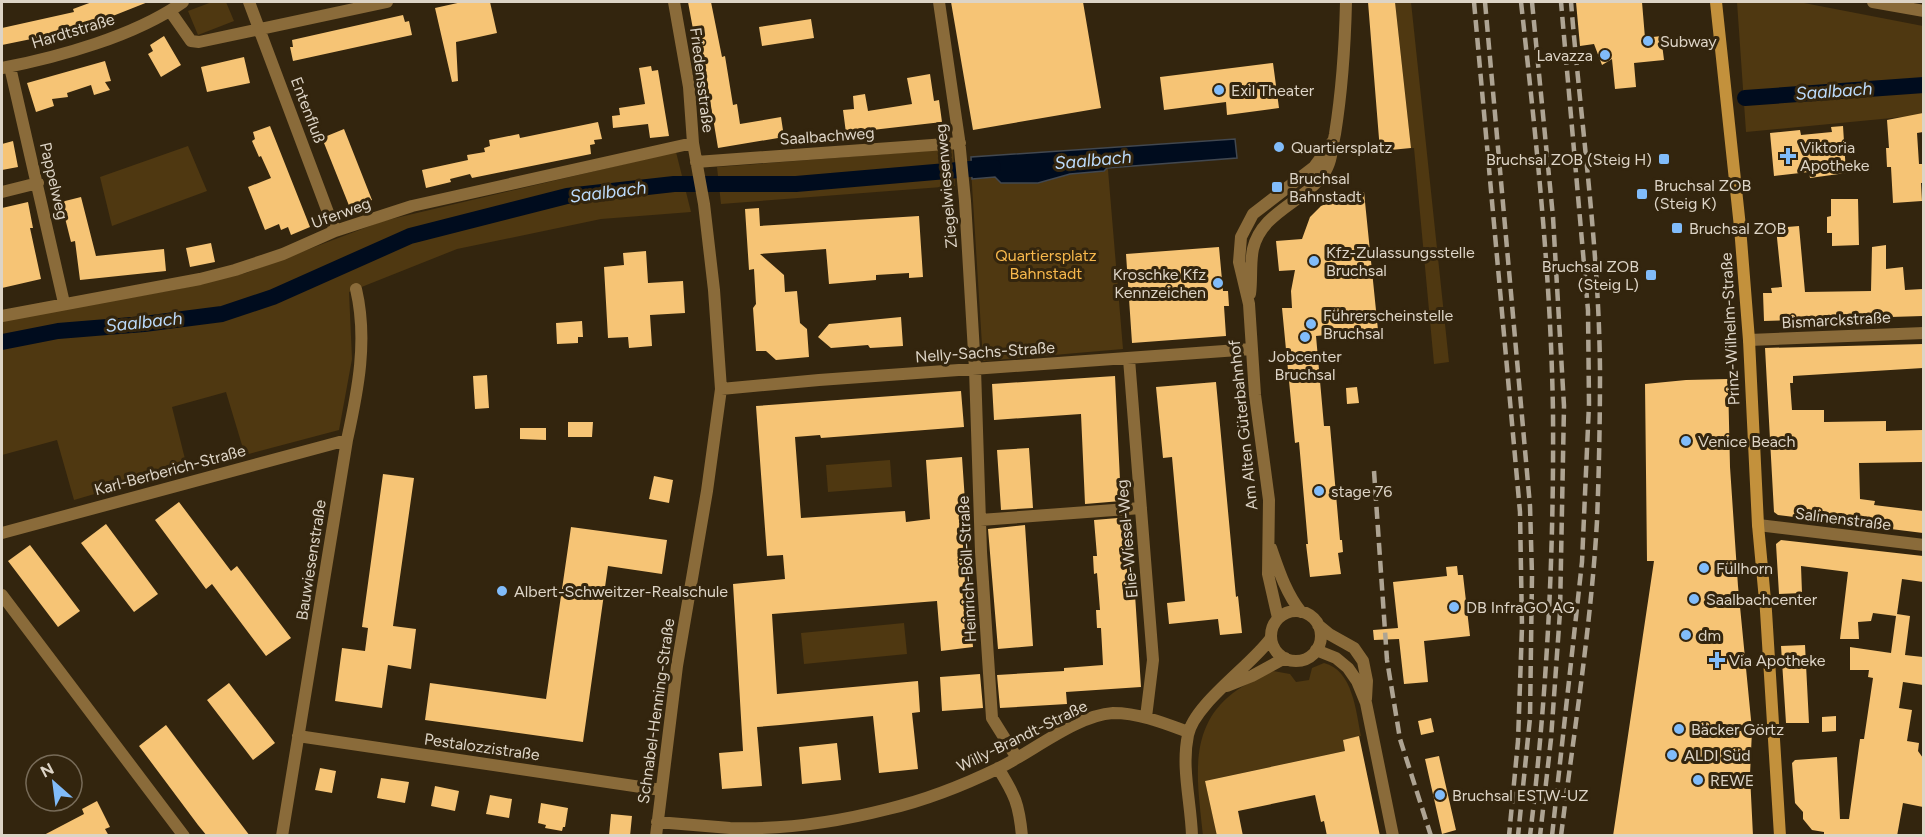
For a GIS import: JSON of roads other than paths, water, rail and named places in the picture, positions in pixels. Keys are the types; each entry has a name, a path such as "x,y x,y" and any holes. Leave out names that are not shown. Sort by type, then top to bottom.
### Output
{"street":[{"name":"Hardtstraße","path":"6,67 86,46 145,24 183,2"},
{"name":"Entenfluß","path":"249,2 335,231"},
{"path":"170,11 191,41 199,42 387,2"},
{"name":"Friedensstraße","path":"675,2 689,87 697,168"},
{"name":"Ziegelwiesenweg","path":"939,2 960,146 975,369"},
{"name":"Am Alten Güterbahnhof","path":"1278,618 1268,574 1269,500 1255,395 1249,304 1253,250 1266,223 1313,186 1324,174 1329,164 1345,53 1346,2"},
{"name":"Prinz-Wilhelm-Straße","path":"1716,2 1739,216 1749,340 1758,525 1766,611 1780,836"},
{"path":"1873,2 1923,11"},
{"name":"Pappelweg","path":"6,67 38,183 64,303"},
{"name":"Uferweg","path":"2,316 200,279 283,254 335,231 412,206 693,143"},
{"name":"Saalbachweg","path":"697,168 960,146"},
{"name":"Schnabel-Henning-Straße","path":"656,836 677,666 707,491 721,389 714,290 704,204 697,168"},
{"path":"2,192 38,183"},
{"name":"Bauwiesenstraße","path":"282,836 347,440 358,387 362,341 356,289"},
{"name":"Bismarckstraße","path":"1749,340 1923,333"},
{"name":"Nelly-Sachs-Straße","path":"721,389 1252,350"},
{"name":"Elie-Wiesel-Weg","path":"1129,359 1153,660 1146,717"},
{"name":"Heinrich-Böll-Straße","path":"975,369 980,520 992,718 1017,758"},
{"name":"Karl-Berberich-Straße","path":"2,532 347,440"},
{"path":"980,520 1141,508"},
{"name":"Salinenstraße","path":"1758,525 1923,545"},
{"path":"1269,542 1285,586 1292,601 1301,612"},
{"path":"2,595 184,836"},
{"path":"1192,836 1185,760 1188,732 1197,716 1262,651 1271,638 1278,618 1289,612 1308,614 1329,634 1354,648 1363,661 1367,681 1366,703"},
{"path":"1223,688 1252,676 1285,658 1301,660 1316,650 1320,638 1318,625"},
{"path":"1271,638 1273,646 1285,658"},
{"path":"1316,650 1336,657 1357,681 1366,703 1393,836"},
{"name":"Willy-Brandt-Straße","path":"657,822 731,828 790,826 832,822 890,809 998,768 1088,718 1112,713 1146,717 1188,732"},
{"name":"Pestalozzistraße","path":"298,736 661,790"},
{"path":"998,768 1010,786 1019,808 1022,836"}],"water":[{"path":"1235,139 1237,158 1107,168 1104,171 1070,174 1038,183 1001,183 995,177 972,179 971,157"}],"waterway":[{"name":"Saalbach","path":"1745,98 1924,85"},
{"name":"Saalbach","path":"2,342 58,331 144,324 222,314 273,297 410,236 567,196 674,184 796,184 993,167"}],"railway":[{"path":"1474,2 1520,512 1522,627 1518,741 1509,836"},
{"path":"1485,2 1530,506 1532,575 1530,718 1518,836"},
{"path":"1521,2 1546,259 1553,414 1548,625 1541,731 1530,836"},
{"path":"1532,2 1553,217 1564,406 1560,612 1551,739 1540,836"},
{"path":"1552,836 1582,562 1589,404 1588,310 1561,2"},
{"path":"1561,836 1594,560 1600,409 1596,279 1571,2"},
{"path":"1374,471 1387,660 1400,739 1431,836"}],"place":[{"name":"Subway","path":"1648,41"},
{"name":"Lavazza","path":"1605,55"},
{"name":"Exil Theater","path":"1219,90"},
{"name":"Quartiersplatz","path":"1279,147"},
{"name":"Viktoria Apotheke","path":"1788,156"},
{"name":"Bruchsal ZOB (Steig H)","path":"1664,159"},
{"name":"Bruchsal Bahnstadt","path":"1277,187"},
{"name":"Bruchsal ZOB (Steig K)","path":"1642,194"},
{"name":"Bruchsal ZOB","path":"1677,228"},
{"name":"Kfz-Zulassungsstelle Bruchsal","path":"1314,261"},
{"name":"Bruchsal ZOB (Steig L)","path":"1651,275"},
{"name":"Kroschke Kfz Kennzeichen","path":"1218,283"},
{"name":"Führerscheinstelle Bruchsal","path":"1311,324"},
{"name":"Jobcenter Bruchsal","path":"1305,337"},
{"name":"Venice Beach","path":"1686,441"},
{"name":"stage 76","path":"1319,491"},
{"name":"Füllhorn","path":"1704,568"},
{"name":"Albert-Schweitzer-Realschule","path":"502,591"},
{"name":"Saalbachcenter","path":"1694,599"},
{"name":"DB InfraGO AG","path":"1454,607"},
{"name":"dm","path":"1686,635"},
{"name":"Via Apotheke","path":"1717,660"},
{"name":"Bäcker Görtz","path":"1679,729"},
{"name":"ALDI Süd","path":"1672,755"},
{"name":"REWE","path":"1698,780"},
{"name":"Bruchsal ESTW-UZ","path":"1440,795"}],"park label":[{"name":"Quartiersplatz Bahnstadt","path":"1046,264"}]}
